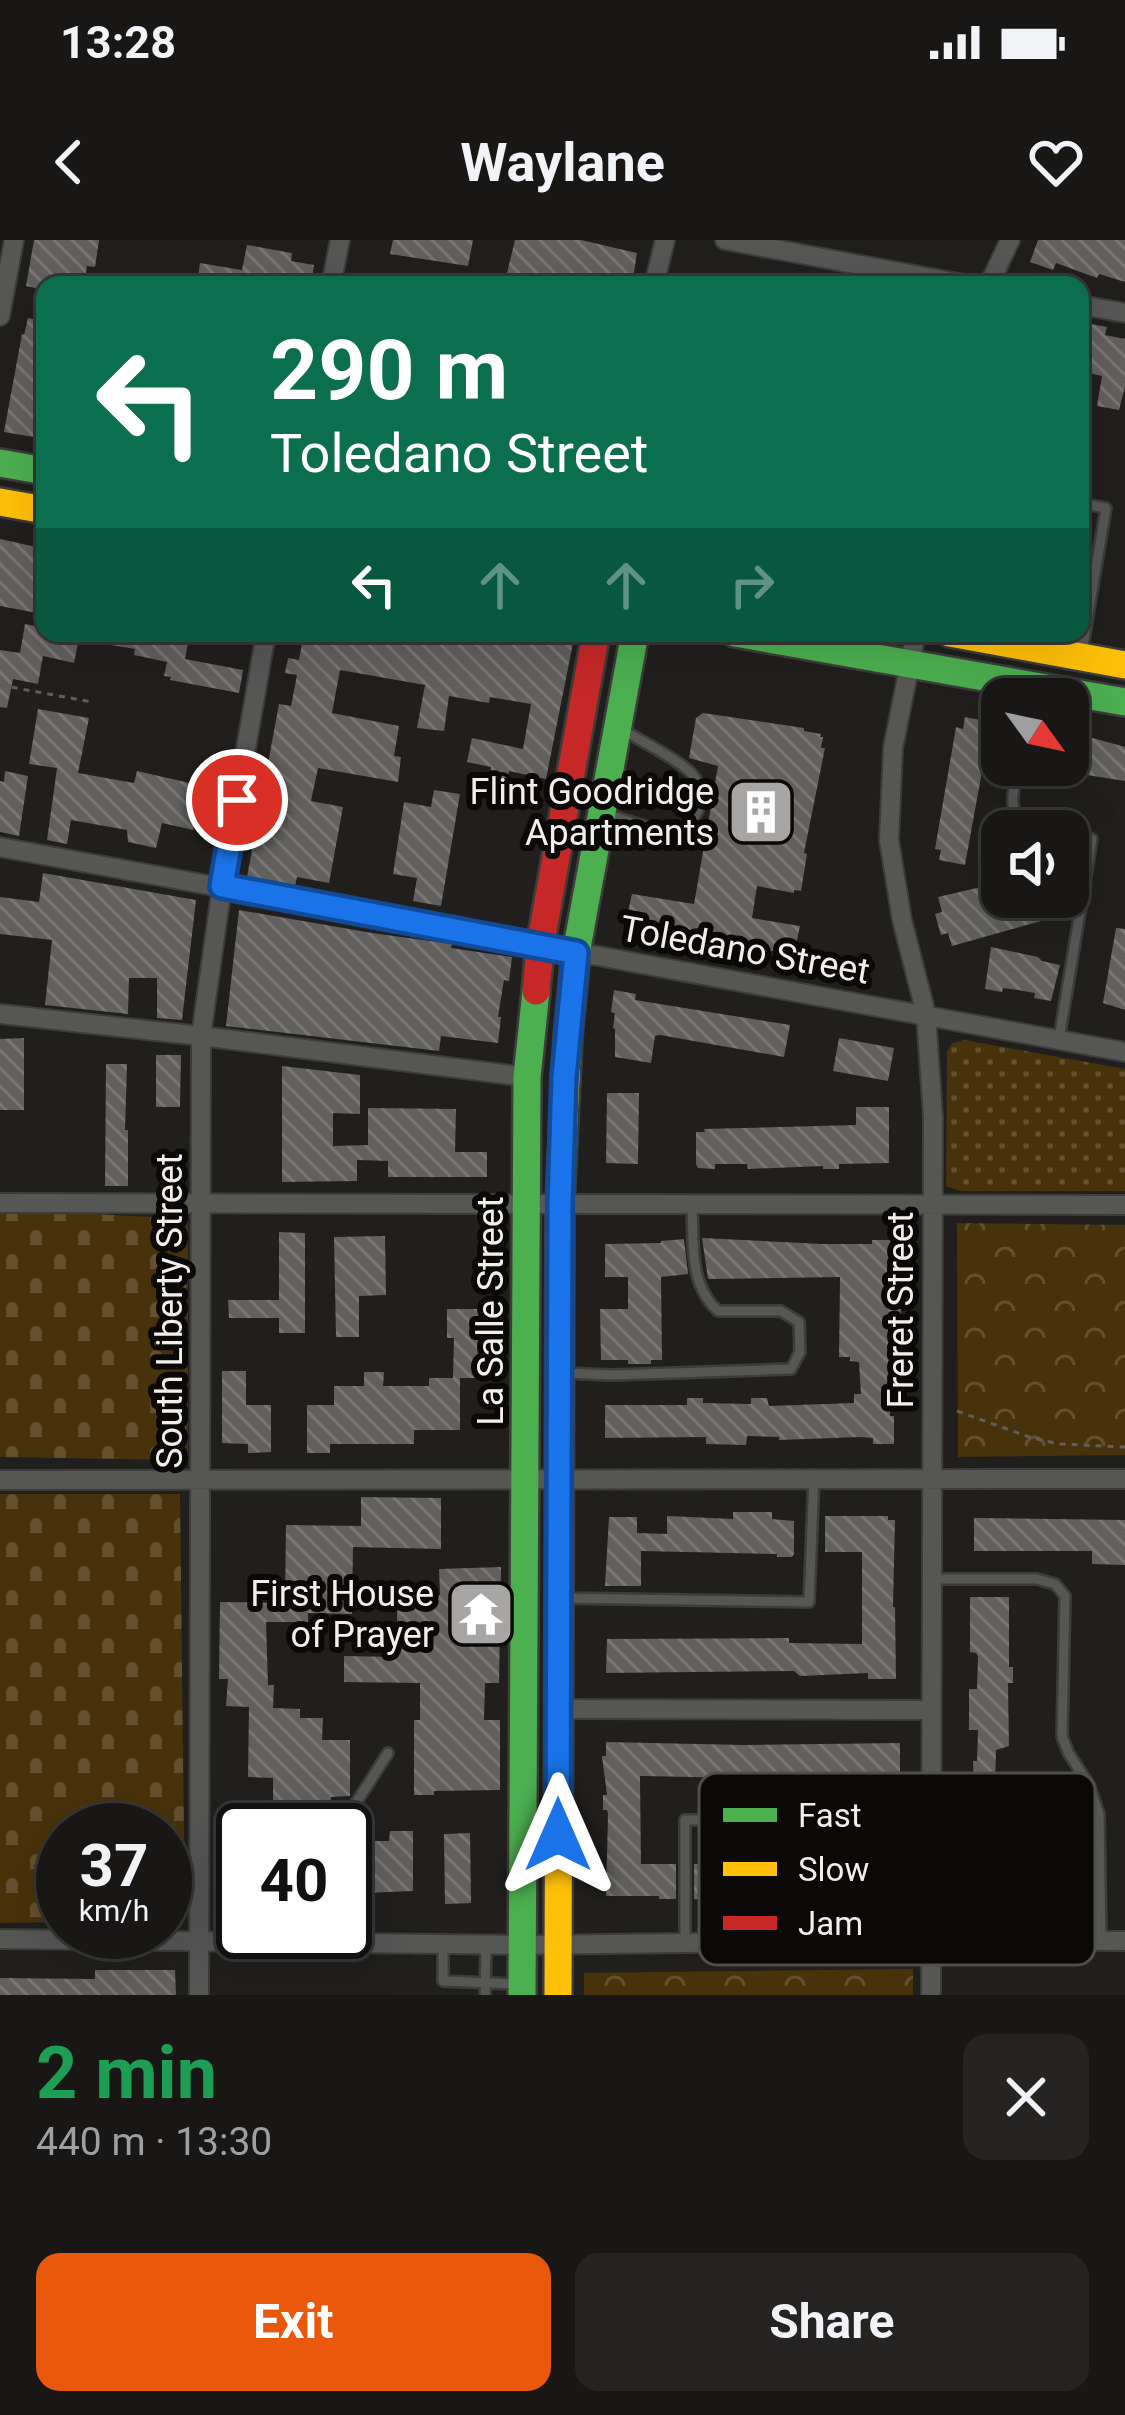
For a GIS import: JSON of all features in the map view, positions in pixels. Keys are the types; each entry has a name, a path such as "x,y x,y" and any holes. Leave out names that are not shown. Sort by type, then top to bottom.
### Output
{"street":[{"path":"0,316 14,240"},
{"path":"334,276 340,240"},
{"path":"656,276 664,240"},
{"path":"725,240 920,276"},
{"path":"993,276 1010,240"},
{"path":"1089,307 1125,313"},
{"path":"0,463 36,469"},
{"path":"0,502 36,508"},
{"name":"South Liberty Street","path":"199,1995 202,1036 222,886 264,642"},
{"name":"La Salle Street","path":"522,1989 527,1077 540,947 594,642"},
{"name":"La Salle Street","path":"559,1995 558,1477 564,1077 576,953 633,642"},
{"path":"786,642 981,681"},
{"name":"Freret Street","path":"914,642 893,748 889,841 902,920 926,1014 932,1079 931,1773"},
{"path":"1001,642 1125,664"},
{"path":"1089,699 1125,703"},
{"name":"Toledano Street","path":"0,847 1125,1052"},
{"path":"0,1014 527,1077"},
{"path":"0,1203 1125,1205"},
{"path":"0,1480 1125,1479"},
{"path":"558,1709 932,1710"},
{"path":"0,1939 216,1940"},
{"path":"1095,1941 1125,1941"},
{"path":"372,1943 699,1943"},
{"name":"Freret Street","path":"931,1995 932,1965"}],"lane":[{"path":"1089,505 1106,508 1089,609"},
{"path":"1081,656 1083,642"},
{"path":"602,813 675,830 693,819 701,802 701,787 690,772 618,727"},
{"path":"1059,1040 1079,918"},
{"path":"559,1372 791,1370 800,1352 799,1322 781,1312 718,1311 706,1300 697,1277 692,1204"},
{"path":"558,1598 809,1602 814,1478"},
{"path":"931,1579 1037,1579 1055,1584 1065,1596 1062,1736 1081,1773"},
{"path":"356,1803 388,1753"},
{"path":"1095,1799 1101,1941"},
{"path":"685,1943 685,1820 699,1820"},
{"path":"442,1943 443,1981 522,1989"},
{"path":"485,1995 486,1944"}],"path":[{"path":"0,685 92,702"},
{"path":"957,1411 1059,1444 1125,1447"}],"green space":[{"path":"964,1040 1125,1069 1125,1191 960,1191 946,1186 947,1052 952,1043"},
{"path":"0,1209 188,1219 188,1460 0,1457"},
{"path":"957,1223 1125,1225 1125,1455 958,1457"},
{"path":"0,1494 180,1494 184,1803 36,1803 36,1922 0,1923"},
{"path":"913,1969 913,1995 584,1995 584,1973"}],"building":[{"path":"34,240 99,240 95,267 87,266 85,276 36,276 36,288 26,286"},
{"path":"393,240 473,240 468,266 390,254"},
{"path":"515,240 581,240 637,253 633,276 506,276"},
{"path":"1038,240 1125,240 1125,282 1056,263 1053,270 1030,262"},
{"path":"247,245 292,253 291,261 314,265 312,276 198,276 200,263 242,270"},
{"path":"28,318 36,320 36,437 4,432"},
{"path":"1089,324 1107,327 1105,335 1125,339 1125,387 1119,410 1097,406 1102,376 1089,373"},
{"path":"0,539 36,547 36,613 0,606"},
{"path":"25,624 36,626 36,642 78,642 74,663 43,656 38,684 13,679 7,708 0,707 0,650 20,653"},
{"path":"94,642 188,642 185,659 243,670 239,693 170,680 164,676 167,662 134,655 135,649"},
{"path":"302,642 573,642 546,779 509,771 506,794 488,791 491,767 467,762 472,738 523,749 531,704 449,696 444,731 417,728 425,685 340,670 332,713 399,726 394,756 401,757 398,782 318,768 311,801 343,807 329,883 297,877 295,886 247,877 279,704 291,706 297,675 285,673 288,658 299,660"},
{"path":"38,709 89,718 78,773 134,783 137,771 203,786 193,830 162,823 156,848 128,842 127,830 71,820 67,844 47,840 57,768 29,764"},
{"name":"Flint Goodridge Apartments","path":"703,713 804,728 823,737 801,891 757,886 752,918 800,926 794,955 625,925 632,894 694,904 718,766 689,758 696,718"},
{"path":"965,717 981,720 981,777 965,865 939,860 941,850 935,849 956,727 963,729"},
{"path":"1089,737 1125,747 1125,781 1089,775"},
{"path":"5,771 28,776 19,836 0,832 0,781 4,782"},
{"path":"434,790 460,794 441,906 413,901 417,878 393,874 404,802 431,807"},
{"path":"43,873 196,900 182,1020 157,1018 157,978 129,978 128,1014 45,1005 52,940 0,934 0,897 39,902"},
{"path":"981,887 981,918 1052,918 952,946 948,933 941,935 935,914 942,912 938,897"},
{"path":"239,910 512,957 509,981 504,980 498,1043 441,1036 439,1051 226,1026"},
{"path":"1116,928 1125,929 1125,1010 1103,1003"},
{"path":"991,947 1060,965 1051,1001 1034,998 1035,993 985,989"},
{"path":"614,990 636,994 635,1000 790,1025 784,1057 660,1035 655,1036 651,1063 615,1057"},
{"path":"24,1038 24,1110 0,1110 0,1039"},
{"path":"839,1038 894,1048 888,1081 833,1071"},
{"path":"156,1055 181,1055 180,1107 156,1107"},
{"path":"106,1064 127,1064 128,1186 105,1186"},
{"path":"282,1066 360,1075 360,1114 333,1113 333,1146 368,1145 368,1108 456,1109 455,1152 487,1152 487,1177 388,1177 388,1161 357,1160 357,1181 282,1182"},
{"path":"607,1093 639,1093 638,1164 606,1163"},
{"path":"856,1107 889,1107 889,1163 839,1164 839,1169 748,1169 747,1164 715,1164 715,1169 696,1164 696,1132 704,1129 856,1125"},
{"path":"279,1232 305,1233 305,1333 279,1333 279,1318 229,1318 228,1300 279,1300"},
{"path":"385,1236 386,1295 359,1296 359,1337 336,1337 334,1237"},
{"path":"702,1238 822,1244 900,1240 900,1261 894,1261 891,1274 891,1307 901,1307 900,1357 890,1357 894,1444 873,1444 873,1438 860,1437 779,1440 747,1436 746,1445 706,1444 706,1437 605,1438 605,1405 687,1405 687,1398 751,1404 751,1398 767,1398 769,1406 854,1403 854,1394 861,1394 859,1362 839,1357 840,1277 708,1279"},
{"path":"684,1239 688,1274 661,1277 662,1360 628,1364 628,1360 601,1360 600,1309 628,1309 628,1277 605,1277 605,1244"},
{"path":"447,1309 489,1309 489,1348 498,1349 498,1378 453,1378 454,1338 447,1338"},
{"path":"222,1371 246,1371 246,1405 271,1405 271,1452 248,1453 248,1444 222,1443"},
{"path":"364,1372 384,1372 383,1386 429,1386 429,1378 460,1378 460,1430 414,1430 414,1444 330,1444 330,1453 307,1453 307,1405 334,1405 334,1386 364,1386"},
{"path":"361,1497 441,1498 441,1549 353,1547 352,1614 308,1613 308,1622 266,1622 273,1708 300,1709 300,1718 323,1718 322,1740 350,1740 350,1796 331,1797 331,1803 273,1803 273,1778 248,1777 249,1707 226,1706 228,1679 219,1679 220,1602 285,1603 286,1525 361,1526"},
{"path":"733,1512 772,1512 772,1519 794,1521 792,1557 641,1551 641,1586 605,1586 609,1517 637,1517 637,1533 667,1534 667,1516 733,1519"},
{"path":"825,1516 895,1520 896,1679 868,1679 868,1673 800,1676 794,1671 606,1673 607,1639 789,1638 789,1643 862,1644 862,1552 825,1552"},
{"path":"974,1518 1125,1520 1125,1565 1092,1564 1092,1551 974,1551"},
{"path":"501,1567 499,1683 485,1683 484,1720 500,1720 500,1790 414,1795 414,1720 420,1720 420,1683 344,1682 344,1656 397,1657 397,1596 440,1595 439,1569"},
{"path":"970,1597 1009,1597 1013,1683 1008,1683 1009,1746 996,1750 995,1773 973,1773 978,1730 969,1730 969,1689 977,1689 978,1656 970,1652"},
{"path":"606,1742 900,1743 900,1773 640,1776 641,1864 676,1864 676,1899 606,1896 608,1814 603,1810 603,1795 607,1795 602,1756 606,1756"},
{"path":"390,1831 413,1831 413,1891 372,1893 372,1841 389,1841"},
{"path":"470,1833 471,1903 445,1904 444,1834"},
{"path":"694,1864 699,1864 699,1900 694,1899"},
{"path":"95,1970 175,1970 176,1995 0,1995 0,1978 95,1979"}],"traffic: fast":[{"path":"0,463 36,469"},
{"path":"568,1036 576,953 633,642"},
{"path":"786,642 1125,702"},
{"path":"522,1995 527,1077 536,991"}],"traffic: slow":[{"path":"0,502 36,508"},
{"path":"999,642 1125,665"},
{"path":"558,1995 560,1204 568,1036"}],"traffic: jam":[{"path":"536,991 594,642"}],"place":[{"name":"Flint Goodridge Apartments","path":"761,812"},
{"name":"First House of Prayer","path":"481,1614"}],"route":[{"path":"237,800 222,886 576,953 564,1077 560,1204 558,1835"}]}
